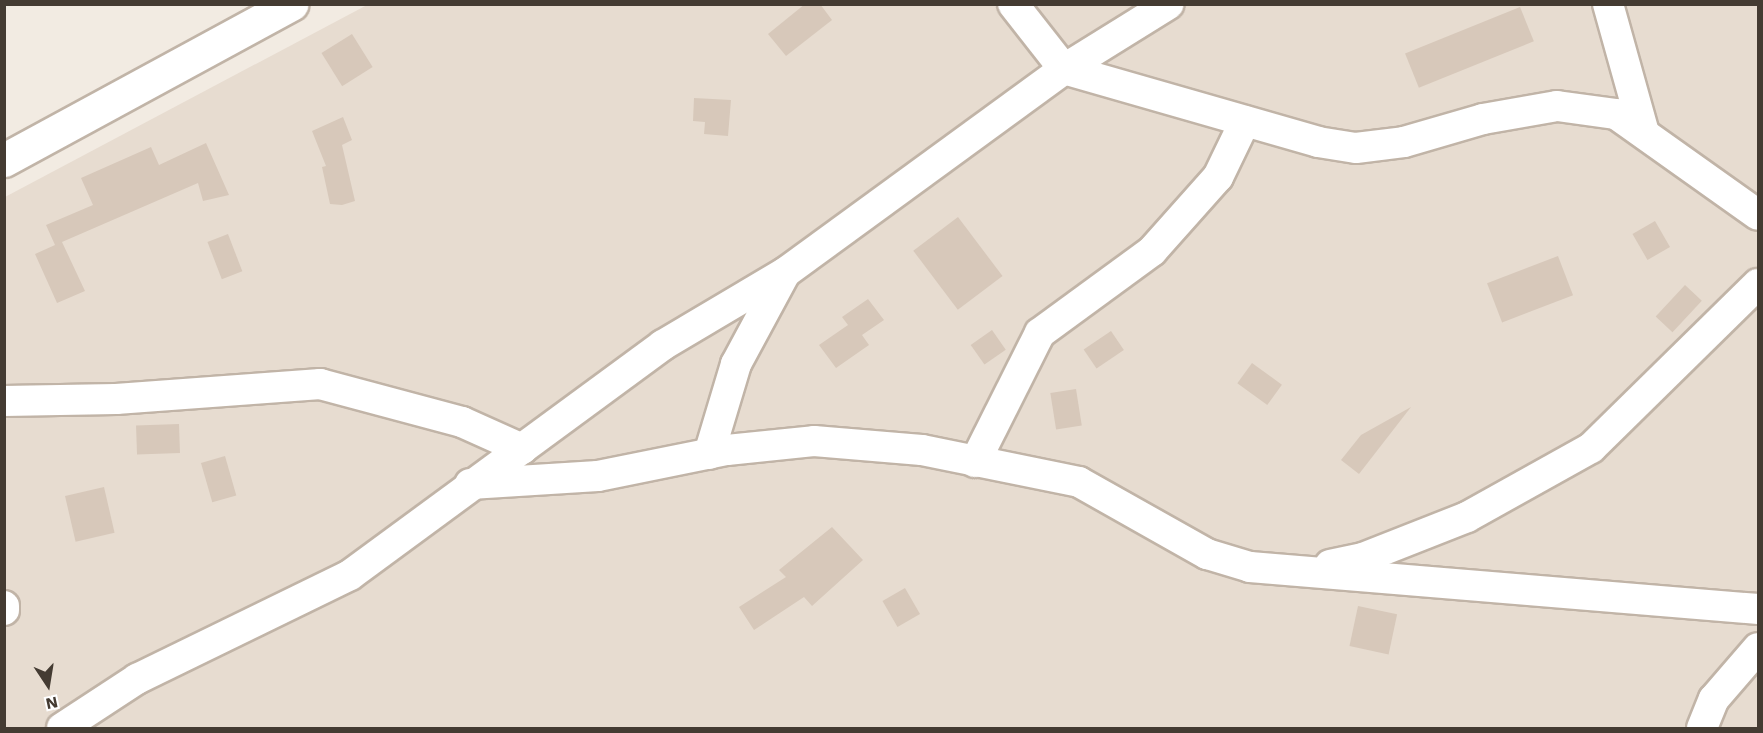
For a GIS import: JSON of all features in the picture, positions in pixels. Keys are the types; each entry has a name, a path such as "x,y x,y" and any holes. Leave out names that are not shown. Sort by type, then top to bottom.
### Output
{"street":[{"path":"4,160 291,4"},
{"path":"1013,4 1064,69 1245,122 1356,148 1557,106 1616,114 1758,215"},
{"path":"62,729 137,679 350,575 470,484 522,449 663,345 786,272 1064,69 1169,4"},
{"path":"1608,4 1644,133"},
{"path":"975,462 1040,333 1152,251 1218,177 1245,122"},
{"path":"709,454 736,364 786,272"},
{"path":"1307,571 1363,558 1467,517 1591,448 1758,284"},
{"path":"4,401 116,399 320,384 462,422 522,449"},
{"path":"470,484 598,476 709,454 814,441 922,450 1079,482 1207,554 1250,567 1758,609"},
{"path":"1702,729 1714,699 1758,648"}],"shaded area":[{"path":"367,5 1758,5 1758,728 5,728 5,197"}],"building":[{"path":"805,4 820,4 832,20 786,56 768,34"},
{"path":"1520,7 1534,41 1419,88 1405,53"},
{"path":"352,34 373,67 342,86 321,53"},
{"path":"694,98 731,100 728,136 704,134 705,122 693,121"},
{"path":"343,117 352,140 342,145 355,201 342,205 330,204 322,167 326,166 312,131"},
{"path":"206,143 229,195 203,201 198,183 62,242 85,291 57,303 35,254 55,245 46,225 93,205 81,178 151,147 159,165"},
{"path":"958,217 1003,276 958,310 913,251"},
{"path":"1655,221 1670,247 1647,260 1632,234"},
{"path":"228,234 242,271 222,279 207,242"},
{"path":"1558,256 1573,295 1502,322 1487,283"},
{"path":"1685,285 1702,301 1672,332 1656,316"},
{"path":"868,299 884,320 862,335 869,345 836,368 819,345 848,325 842,317"},
{"path":"992,330 1006,350 984,365 971,345"},
{"path":"1111,331 1124,350 1097,369 1084,349"},
{"path":"1252,363 1282,385 1267,405 1237,383"},
{"path":"1076,389 1082,426 1056,430 1050,393"},
{"path":"1411,407 1359,474 1341,460 1361,435"},
{"path":"179,424 180,453 137,454 136,426"},
{"path":"225,456 236,495 212,502 201,463"},
{"path":"104,487 115,533 76,542 65,496"},
{"path":"832,527 863,560 812,606 804,597 754,630 739,607 786,577 779,570"},
{"path":"905,588 920,614 897,627 882,601"},
{"path":"1358,606 1397,614 1389,654 1349,646"}]}
